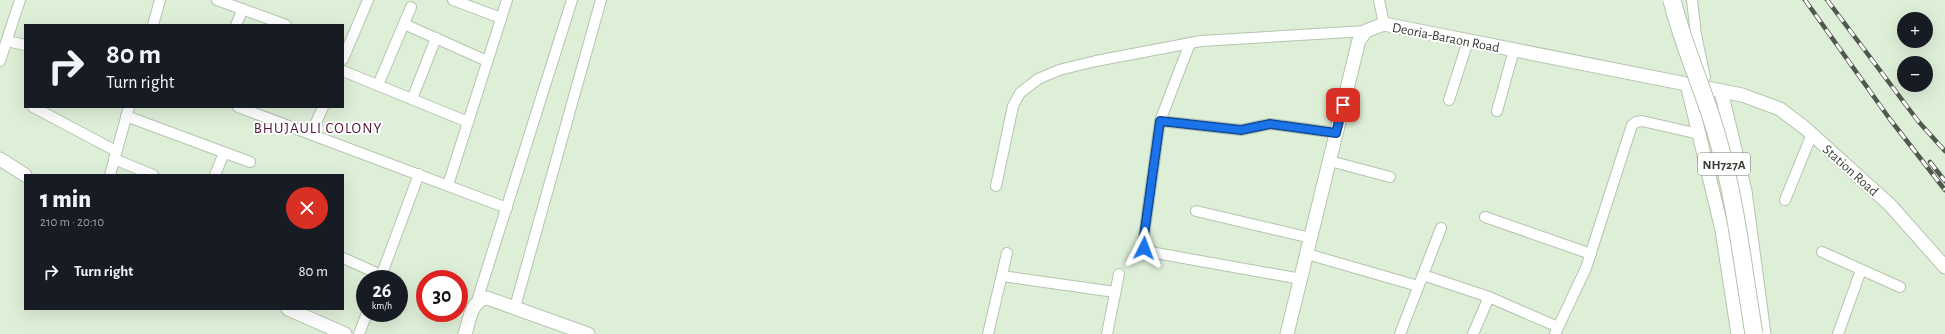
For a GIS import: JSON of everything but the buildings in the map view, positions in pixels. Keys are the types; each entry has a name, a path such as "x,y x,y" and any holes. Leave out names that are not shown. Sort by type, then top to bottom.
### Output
{"highway":[{"name":"NH727A","path":"1672,0 1717,136 1724,164 1738,224 1754,334"}],"street":[{"path":"0,61 20,0"},
{"path":"153,24 157,0"},
{"path":"217,0 283,24"},
{"path":"345,46 368,0"},
{"path":"453,0 501,18"},
{"path":"448,185 506,0"},
{"path":"465,334 508,208 572,0"},
{"path":"515,307 601,0"},
{"path":"1379,0 1384,24"},
{"path":"1692,0 1698,51 1714,89 1744,190 1764,334"},
{"path":"378,85 411,7"},
{"path":"236,24 243,9"},
{"path":"404,24 487,61"},
{"name":"Deoria-Baraon Road","path":"1366,31 1384,24 1742,95"},
{"path":"996,186 1013,106 1020,93 1027,85 1059,70 1190,43 1366,31"},
{"path":"1287,334 1360,40 1366,31"},
{"path":"412,99 436,38"},
{"path":"6,41 24,45"},
{"path":"1449,100 1468,41"},
{"path":"1190,43 1160,121 1143,243 1144,248 1156,252 1301,279"},
{"path":"1497,111 1514,50"},
{"path":"344,71 468,122"},
{"path":"1687,84 1722,230 1738,334"},
{"name":"Station Road","path":"1742,95 1780,109 1812,134 1890,205 1945,267"},
{"path":"35,108 115,155 151,174"},
{"path":"241,108 508,208"},
{"path":"311,134 323,108"},
{"path":"110,174 128,112 224,153 250,162"},
{"path":"1160,121 1241,130 1270,124 1336,133"},
{"path":"1423,275 1489,297 1556,331 1591,254 1632,125 1636,122 1642,121 1699,134"},
{"path":"1785,200 1812,134"},
{"path":"215,174 224,153"},
{"path":"0,159 24,174"},
{"path":"1330,161 1390,177"},
{"path":"384,270 419,174"},
{"path":"1196,211 1311,238"},
{"path":"1486,217 1591,254"},
{"path":"1400,334 1440,228"},
{"path":"1822,252 1900,287"},
{"path":"988,334 1007,253"},
{"path":"1307,254 1418,286"},
{"path":"344,258 367,270"},
{"path":"1838,334 1861,270"},
{"path":"1107,334 1119,274"},
{"path":"1002,276 1115,292"},
{"path":"1473,334 1489,297"},
{"path":"477,301 486,298 588,334"},
{"path":"290,310 345,334"},
{"path":"360,334 364,322"}],"railway":[{"path":"1805,0 1889,118 1945,190"},
{"path":"1827,0 1918,121 1945,151"},
{"path":"1930,162 1945,181"}],"district":[{"name":"BHUJAULI COLONY","path":"318,128"}],"route":[{"path":"1144,248 1143,243 1160,121 1241,130 1248,130 1270,124 1336,133 1343,105"}]}
